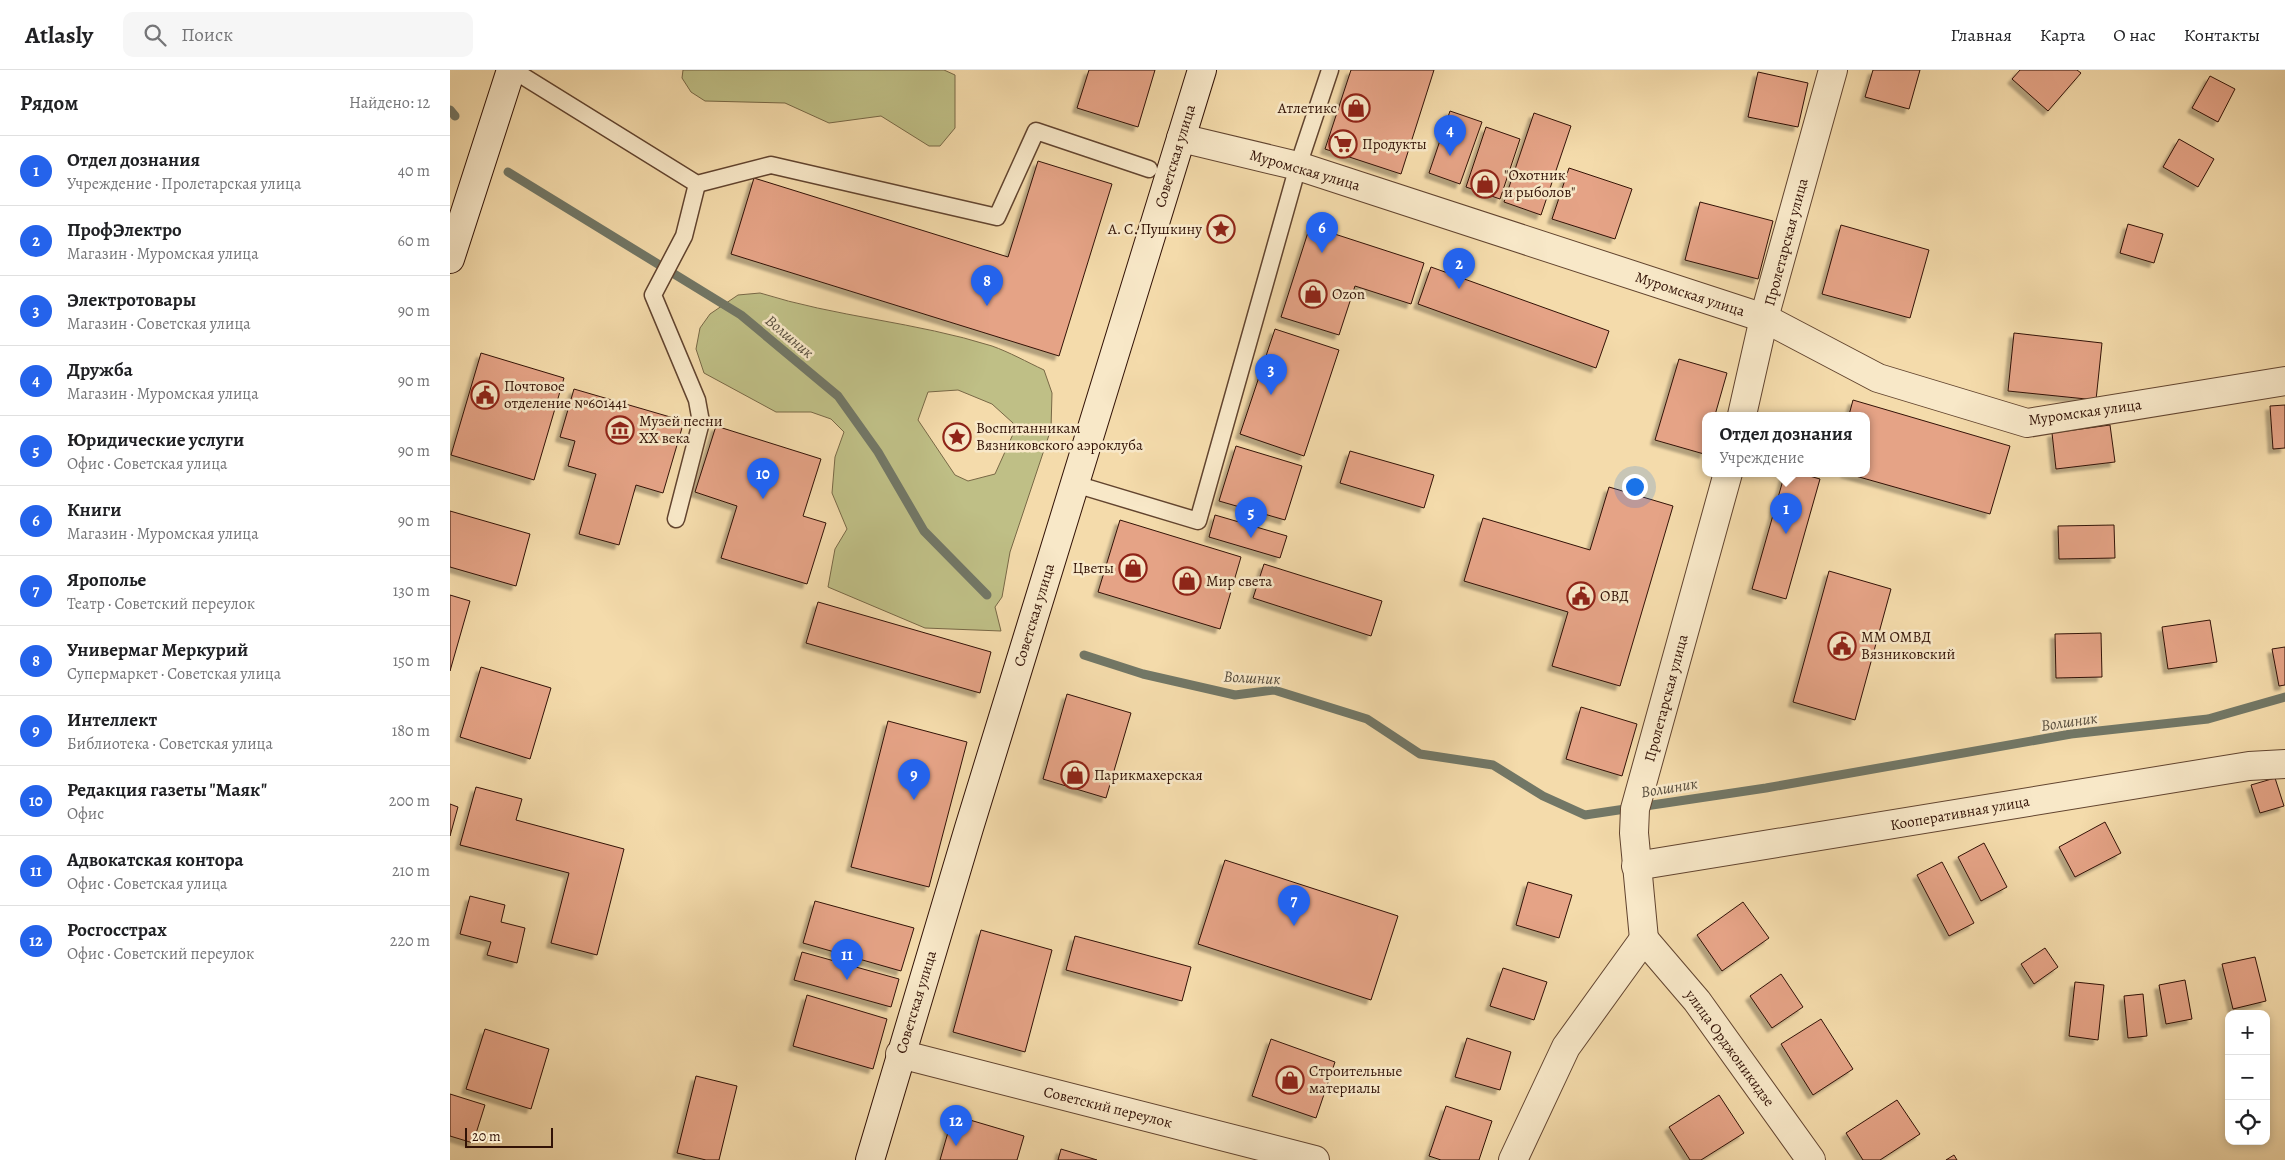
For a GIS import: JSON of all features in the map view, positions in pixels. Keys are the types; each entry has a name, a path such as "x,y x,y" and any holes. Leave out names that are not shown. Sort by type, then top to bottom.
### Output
{"street":[{"path":"450,259 512,70"},
{"name":"Советская улица","path":"870,1160 900,1054 1202,70"},
{"name":"Пролетарская улица","path":"1743,412 1764,318 1833,70"},
{"name":"Муромская улица","path":"1181,138 1298,166 1764,318 1878,378 2027,423 2285,381"},
{"name":"Пролетарская улица","path":"1644,939 1636,866 1635,809 1727,477"},
{"name":"Кооперативная улица","path":"1636,866 2248,766 2285,764"},
{"path":"1513,1160 1566,1047 1644,939"},
{"name":"улица Орджоникидзе","path":"1644,939 1697,1001 1811,1160"},
{"name":"Советский переулок","path":"900,1054 1315,1160"}],"lane":[{"path":"512,70 697,184 771,165 996,217 1036,131 1149,169"},
{"path":"1075,484 1198,521 1298,166 1330,70"},
{"path":"676,519 701,422 697,400 653,295 684,236 697,184"}],"green space":[{"path":"683,70 944,70 955,75 955,128 940,146 929,146 881,116 829,123 785,103 705,101 691,92 682,78"},
{"path":"760,293 818,308 963,338 998,348 1044,370 1052,393 1051,429 1010,552 1002,597 995,607 1001,631 925,628 828,587 835,549 847,529 832,493 835,457 844,432 831,419 811,412 776,412 704,373 696,349 700,328 710,314 738,295","holes":["958,390 992,404 1013,423 1014,432 995,474 968,481 955,475 918,420 928,392"]}],"building":[{"path":"1089,70 1155,70 1138,127 1077,108"},
{"path":"1351,70 1434,70 1401,174 1325,149"},
{"path":"1873,70 1920,70 1909,109 1865,97"},
{"path":"2020,70 2077,70 2081,73 2048,111 2012,79"},
{"path":"1758,72 1808,83 1798,127 1748,117"},
{"path":"2210,76 2235,89 2218,122 2192,108"},
{"path":"1450,111 1482,122 1460,184 1429,173"},
{"path":"1534,113 1571,126 1541,215 1504,202"},
{"path":"1486,127 1520,139 1500,199 1466,187"},
{"path":"2179,139 2214,159 2198,187 2163,167"},
{"path":"1038,161 1112,184 1059,356 731,254 754,178 1008,257"},
{"path":"1569,168 1632,189 1615,239 1552,219"},
{"path":"1700,202 1773,221 1758,279 1685,260"},
{"path":"2128,224 2163,234 2154,263 2120,253"},
{"path":"1841,225 1929,250 1910,318 1822,294"},
{"path":"1310,226 1424,263 1411,304 1355,286 1339,335 1281,317"},
{"path":"1431,267 1609,331 1596,368 1418,304"},
{"path":"1275,329 1339,350 1304,456 1240,434"},
{"path":"2014,333 2102,343 2096,400 2008,391"},
{"path":"481,353 564,378 534,480 451,455"},
{"path":"1679,359 1727,373 1716,412 1702,412 1702,453 1655,440"},
{"path":"574,389 684,421 663,493 636,485 619,545 579,534 596,474 568,466 575,441 560,437"},
{"path":"1853,400 2010,446 1990,514 1859,477 1870,477 1870,412 1850,412"},
{"path":"2285,405 2285,448 2273,449 2270,406"},
{"path":"2110,425 2115,462 2056,469 2052,433"},
{"path":"716,426 821,459 803,516 826,523 807,584 721,558 737,506 695,492"},
{"path":"1236,446 1302,466 1285,520 1219,501"},
{"path":"1350,451 1434,475 1424,508 1340,483"},
{"path":"1784,477 1813,477 1820,479 1786,599 1752,589"},
{"name":"ОВД","path":"1609,487 1673,506 1620,686 1552,666 1568,612 1464,581 1483,518 1590,550"},
{"path":"450,511 530,534 516,586 450,567"},
{"path":"1215,515 1287,536 1280,558 1209,537"},
{"path":"1120,520 1241,557 1220,629 1098,592"},
{"path":"2114,525 2115,558 2059,559 2058,526"},
{"path":"1264,564 1382,601 1371,636 1253,598"},
{"name":"ММ ОМВД Вязниковский","path":"1829,571 1891,589 1855,720 1793,702"},
{"path":"450,595 470,601 450,671"},
{"path":"818,602 991,652 980,693 806,643"},
{"path":"2210,620 2217,662 2168,669 2162,627"},
{"path":"2101,633 2102,677 2056,678 2055,634"},
{"path":"2285,647 2285,685 2279,686 2272,649"},
{"path":"481,667 551,688 530,759 460,737"},
{"path":"1067,694 1131,713 1106,798 1043,779"},
{"path":"1581,707 1637,724 1622,776 1566,759"},
{"path":"888,721 967,742 929,887 851,867"},
{"path":"2275,778 2284,806 2260,813 2251,785"},
{"path":"476,787 522,799 516,820 624,849 597,955 551,943 569,873 460,845"},
{"path":"450,804 458,807 450,836"},
{"path":"2105,822 2121,853 2075,877 2059,847"},
{"path":"1984,843 2007,887 1981,901 1958,857"},
{"path":"1225,860 1398,916 1371,1000 1198,944"},
{"path":"1942,862 1974,923 1949,936 1917,875"},
{"path":"1528,882 1572,895 1559,938 1516,925"},
{"path":"470,896 505,905 501,922 525,928 517,963 487,955 491,942 460,934"},
{"path":"815,901 914,928 901,971 803,943"},
{"path":"1743,902 1769,938 1722,971 1697,935"},
{"path":"981,930 1052,950 1025,1052 953,1032"},
{"path":"1075,936 1191,967 1182,1001 1066,970"},
{"path":"2045,948 2058,967 2034,984 2021,964"},
{"path":"802,952 899,979 891,1007 794,980"},
{"path":"2255,957 2266,1001 2233,1009 2222,964"},
{"path":"1503,968 1547,982 1534,1020 1490,1006"},
{"path":"1781,974 1803,1007 1772,1028 1750,996"},
{"path":"2185,980 2192,1019 2166,1024 2159,985"},
{"path":"2075,982 2104,985 2098,1040 2069,1036"},
{"path":"2143,994 2147,1036 2128,1038 2124,996"},
{"path":"807,995 887,1019 873,1069 793,1046"},
{"path":"1821,1019 1853,1069 1813,1095 1781,1044"},
{"path":"485,1029 549,1049 531,1109 466,1089"},
{"path":"1467,1038 1511,1052 1500,1090 1455,1077"},
{"path":"1271,1039 1335,1062 1316,1118 1252,1096"},
{"path":"696,1076 737,1086 719,1160 706,1160 677,1153"},
{"path":"450,1094 485,1105 473,1143 450,1136"},
{"path":"1719,1095 1744,1133 1701,1160 1690,1160 1669,1127"},
{"path":"1897,1100 1920,1134 1880,1160 1863,1160 1846,1133"},
{"path":"1446,1106 1492,1121 1479,1160 1441,1160 1429,1156"},
{"path":"953,1115 1024,1136 1017,1160 940,1160"},
{"path":"1061,1149 1097,1160 1058,1160"},
{"path":"1954,1155 1957,1160 1946,1160"}],"waterway":[{"name":"Волшник","path":"450,110 455,116"},
{"name":"Волшник","path":"508,172 741,315 838,396 878,452 924,531 987,595"},
{"name":"Волшник","path":"1084,655 1143,674 1235,695 1274,690 1367,719 1420,754 1493,765 1543,796 1585,815 1766,788 2071,734 2208,719 2285,697"}],"place":[{"name":"Атлетикс","path":"1356,108"},
{"name":"Продукты","path":"1343,144"},
{"name":"Дружба","path":"1450,156"},
{"name":"\"Охотник и рыболов\"","path":"1485,184"},
{"name":"А. С. Пушкину","path":"1221,229"},
{"name":"Книги","path":"1322,253"},
{"name":"ПрофЭлектро","path":"1459,289"},
{"name":"Ozon","path":"1313,294"},
{"name":"Универмаг Меркурий","path":"987,306"},
{"name":"Почтовое отделение №601441","path":"485,395"},
{"name":"Электротовары","path":"1271,395"},
{"name":"Музей песни XX века","path":"620,430"},
{"name":"Воспитанникам Вязниковского аэроклуба","path":"957,437"},
{"name":"Редакция газеты \"Маяк\"","path":"763,499"},
{"name":"Отдел дознания","path":"1786,534"},
{"name":"Юридические услуги","path":"1251,538"},
{"name":"Цветы","path":"1133,568"},
{"name":"Мир света","path":"1187,581"},
{"name":"ОВД","path":"1581,596"},
{"name":"ММ ОМВД Вязниковский","path":"1842,646"},
{"name":"Парикмахерская","path":"1075,775"},
{"name":"Интеллект","path":"914,800"},
{"name":"Ярополье","path":"1294,926"},
{"name":"Адвокатская контора","path":"847,980"},
{"name":"Строительные материалы","path":"1290,1080"},
{"name":"Росгосстрах","path":"956,1146"}]}
